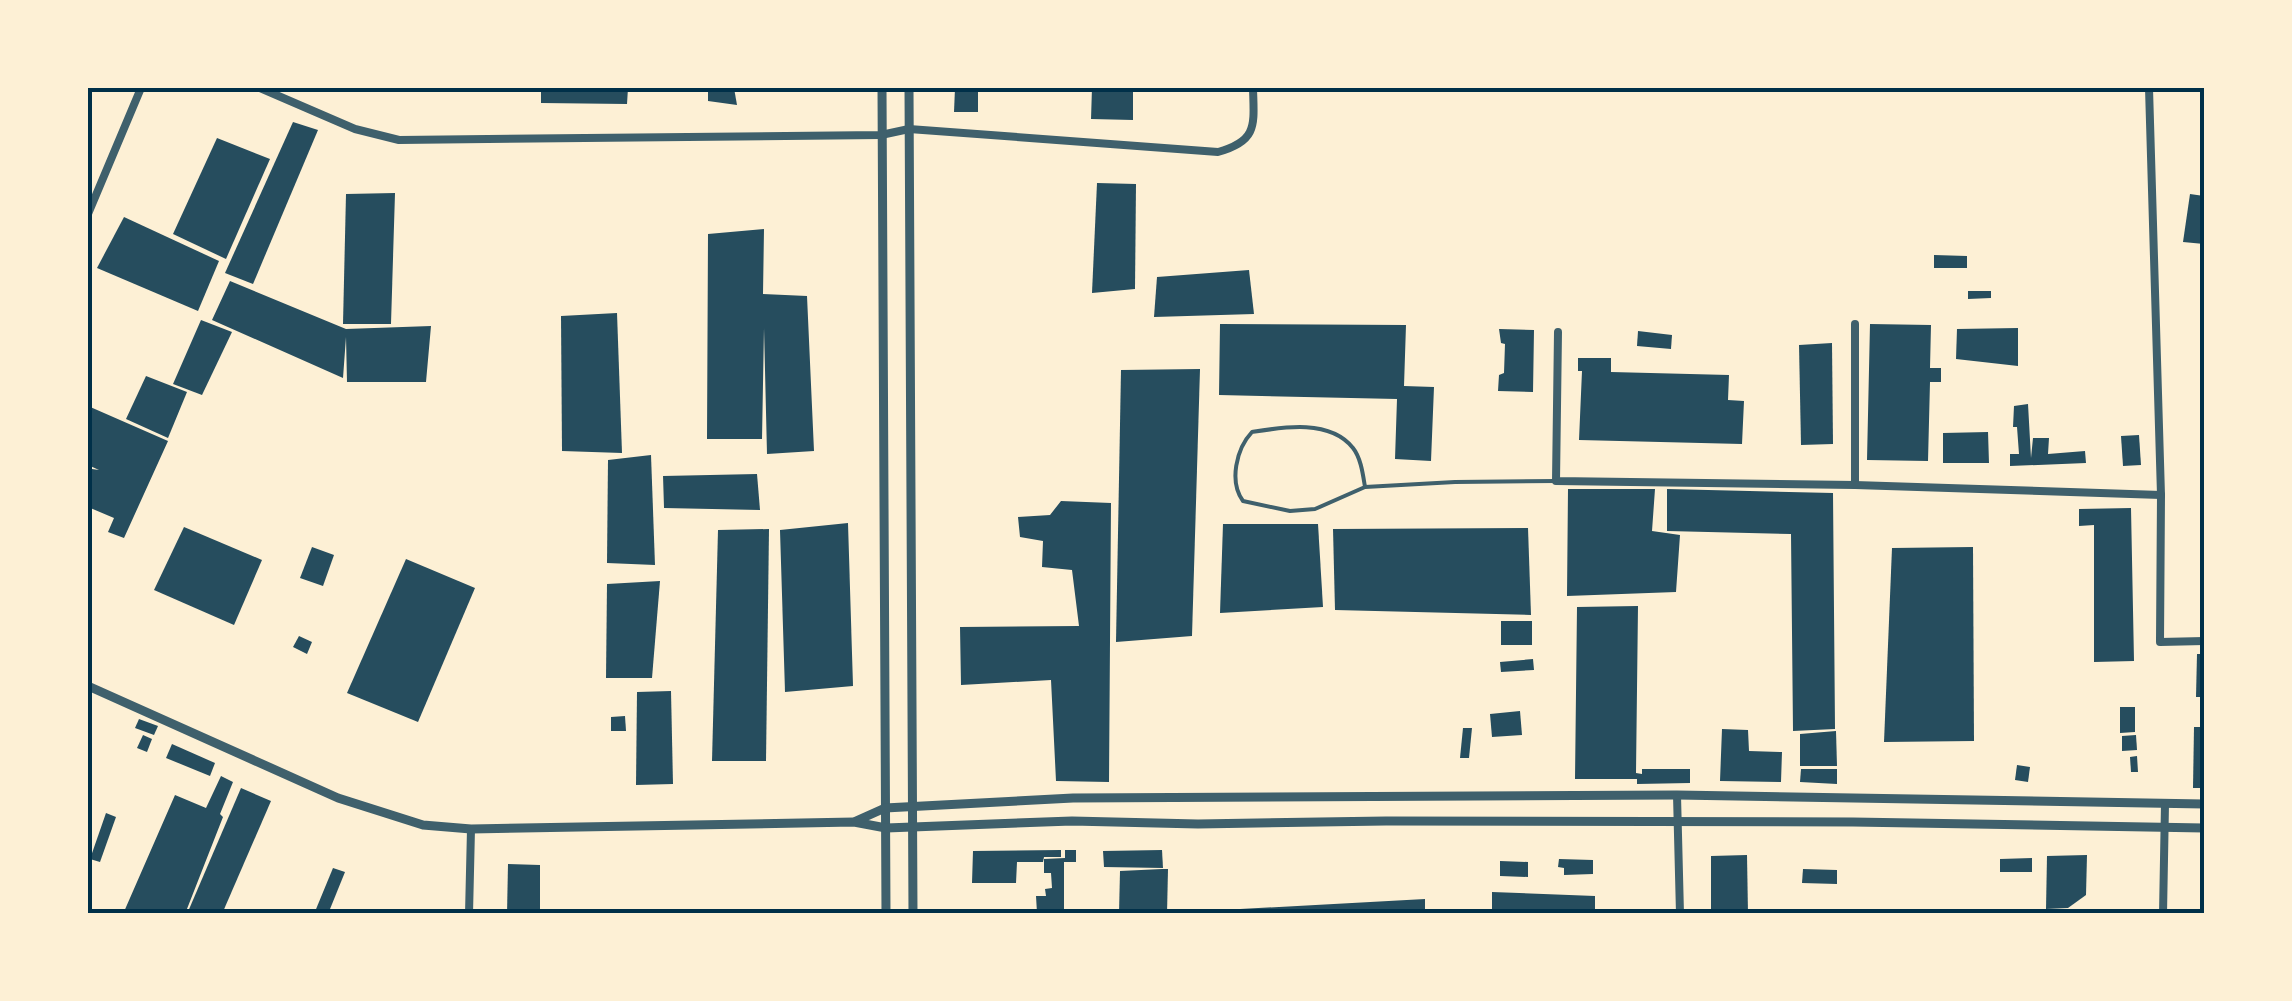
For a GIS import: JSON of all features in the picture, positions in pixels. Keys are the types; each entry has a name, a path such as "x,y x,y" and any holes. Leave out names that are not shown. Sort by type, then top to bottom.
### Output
{"street":[{"path":"88,214 141,88"},
{"path":"260,88 354,129 399,140 881,135 909,129 1218,152 1246,140 1254,124 1253,88"},
{"path":"882,88 886,914"},
{"path":"909,88 913,914"},
{"path":"2151,90 2161,495 2160,642 2204,641"},
{"path":"1855,324 1855,485"},
{"path":"1558,332 1556,481 2161,495"},
{"path":"88,686 338,798 423,825 471,829 854,822 911,828 1072,821 1853,822 2204,828"},
{"path":"854,822 885,808 1073,798 1677,795 2204,804"},
{"path":"1677,795 1680,914"},
{"path":"1072,821 1073,798"},
{"path":"1383,798 1386,821"},
{"path":"1198,824 1200,799"},
{"path":"1852,799 1853,822"},
{"path":"2164,914 2165,804"},
{"path":"469,914 471,829"}],"lane":[{"path":"1365,487 1353,448 1319,430 1292,426 1252,432 1237,459 1236,487 1243,502 1290,511 1315,509 1365,487 1556,481"}],"building":[{"path":"541,88 628,88 627,104 541,103"},
{"path":"708,88 734,88 737,105 708,101"},
{"path":"955,88 978,88 978,112 954,112"},
{"path":"1092,88 1133,88 1133,120 1091,119"},
{"path":"293,122 318,130 253,284 225,273"},
{"path":"217,138 270,159 226,259 173,234"},
{"path":"1097,183 1136,184 1135,289 1092,293"},
{"path":"395,193 391,324 343,324 346,194"},
{"path":"2190,194 2204,196 2204,244 2183,242"},
{"path":"124,217 219,261 198,311 97,268"},
{"path":"764,229 763,294 807,296 814,451 767,454 764,328 762,439 707,439 708,234"},
{"path":"1934,255 1967,256 1967,268 1934,268"},
{"path":"1249,270 1254,314 1154,317 1157,277"},
{"path":"230,281 346,329 431,326 426,382 347,382 346,337 343,378 212,320"},
{"path":"1968,291 1991,291 1991,298 1968,299"},
{"path":"617,313 622,453 562,451 561,316"},
{"path":"201,320 232,332 202,395 173,384"},
{"path":"1220,324 1406,325 1404,386 1434,387 1431,461 1395,459 1397,399 1219,395"},
{"path":"1870,324 1931,325 1930,368 1941,368 1941,382 1930,382 1928,461 1867,460"},
{"path":"2018,328 2018,366 1956,359 1957,329"},
{"path":"1499,329 1534,330 1533,392 1498,391 1499,375 1504,373 1505,344 1501,343"},
{"path":"1638,331 1672,335 1671,349 1637,346"},
{"path":"1832,343 1833,444 1801,445 1799,345"},
{"path":"1578,358 1611,358 1611,372 1729,375 1728,400 1744,401 1742,444 1579,440 1582,371 1578,371"},
{"path":"1200,369 1192,636 1116,642 1121,370"},
{"path":"146,376 187,392 168,438 126,419"},
{"path":"2028,404 2031,458 2033,438 2049,438 2048,454 2085,451 2086,463 2010,466 2010,454 2019,454 2017,427 2013,427 2014,406"},
{"path":"88,406 168,441 124,538 108,532 114,518 88,507 88,479 92,469 99,470 88,465"},
{"path":"1988,432 1989,463 1943,463 1943,433"},
{"path":"2139,435 2141,465 2123,466 2121,436"},
{"path":"651,455 655,565 607,563 608,460"},
{"path":"757,474 760,510 664,508 663,476"},
{"path":"1568,489 1655,489 1652,531 1680,535 1676,592 1567,596"},
{"path":"1667,489 1833,493 1835,729 1793,731 1791,534 1667,531"},
{"path":"1061,501 1111,503 1109,782 1056,781 1051,680 961,685 960,627 1079,626 1072,570 1042,567 1043,541 1020,537 1018,517 1050,515"},
{"path":"2131,508 2134,661 2094,662 2094,525 2079,526 2079,509"},
{"path":"848,523 853,686 785,692 780,530"},
{"path":"1223,524 1318,524 1323,607 1220,613"},
{"path":"184,527 262,560 234,625 154,590"},
{"path":"1528,528 1531,615 1335,610 1333,529"},
{"path":"769,529 766,761 712,761 718,530"},
{"path":"312,547 334,555 323,586 300,578"},
{"path":"1973,547 1974,741 1884,742 1892,548"},
{"path":"406,559 475,588 418,722 347,693"},
{"path":"660,581 652,678 606,678 607,584"},
{"path":"1638,606 1636,773 1642,774 1642,769 1690,769 1690,783 1575,779 1577,607"},
{"path":"1501,621 1532,621 1532,645 1501,645"},
{"path":"299,636 312,642 307,654 293,647"},
{"path":"2197,654 2204,654 2204,697 2196,697"},
{"path":"1533,659 1534,670 1501,672 1500,662"},
{"path":"671,691 673,784 636,785 637,692"},
{"path":"2120,707 2135,707 2135,732 2120,733"},
{"path":"1520,711 1522,735 1492,737 1490,714"},
{"path":"625,716 626,731 611,731 611,717"},
{"path":"139,719 158,726 154,735 135,728"},
{"path":"2194,727 2204,727 2203,788 2193,788"},
{"path":"1463,728 1472,728 1469,758 1460,758"},
{"path":"1722,729 1748,730 1749,751 1782,752 1781,782 1720,781"},
{"path":"1836,731 1837,766 1800,766 1800,734"},
{"path":"143,735 152,739 147,752 137,748"},
{"path":"2136,735 2137,750 2122,751 2122,736"},
{"path":"172,744 215,763 210,776 166,758"},
{"path":"2137,756 2138,772 2131,772 2130,757"},
{"path":"2017,765 2030,767 2028,782 2015,780"},
{"path":"1801,769 1837,769 1837,784 1800,782"},
{"path":"221,776 233,782 185,914 123,914 175,795 206,808"},
{"path":"241,788 271,801 222,914 187,914"},
{"path":"106,813 116,817 100,862 90,859"},
{"path":"1061,850 1061,857 1044,857 1043,862 1017,862 1016,883 972,883 973,851"},
{"path":"1065,850 1076,850 1076,862 1064,862 1064,911 1037,913 1036,896 1046,896 1045,889 1052,888 1051,873 1044,873 1044,859 1065,858"},
{"path":"1162,850 1163,868 1104,867 1103,851"},
{"path":"1747,855 1748,914 1711,914 1711,856"},
{"path":"2087,855 2086,895 2068,908 2046,909 2047,856"},
{"path":"2032,858 2032,872 2000,872 2000,859"},
{"path":"1559,859 1593,860 1593,874 1564,875 1564,868 1558,867"},
{"path":"1500,861 1528,862 1528,877 1500,876"},
{"path":"508,864 540,865 540,914 507,914"},
{"path":"333,868 345,872 328,914 314,914"},
{"path":"1168,869 1167,914 1119,914 1120,871"},
{"path":"1803,869 1837,870 1837,884 1802,883"},
{"path":"1492,892 1595,896 1595,914 1492,914"},
{"path":"1425,899 1425,914 1240,914 1240,909"}]}
